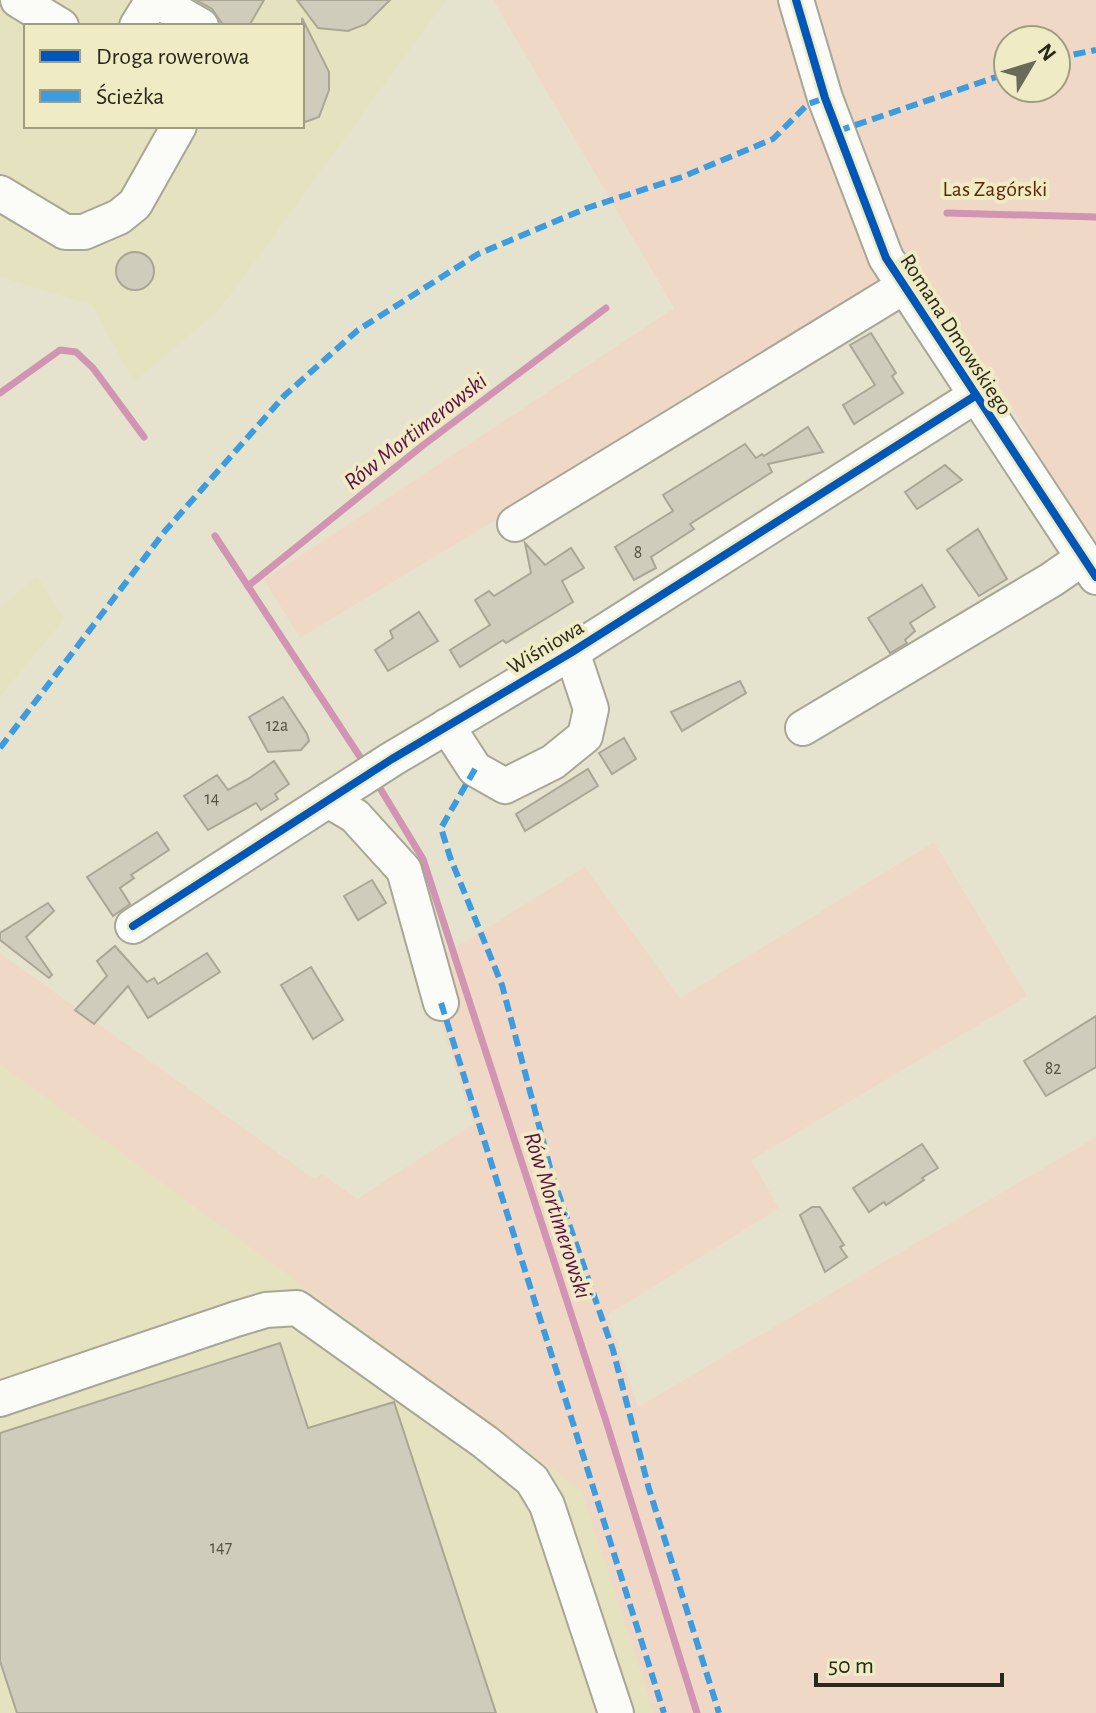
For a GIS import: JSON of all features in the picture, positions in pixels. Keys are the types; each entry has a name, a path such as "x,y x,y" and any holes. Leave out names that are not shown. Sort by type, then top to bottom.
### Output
{"street":[{"path":"18,0 58,24"},
{"path":"138,24 154,0 197,24"},
{"name":"Romana Dmowskiego","path":"796,0 838,131 886,258 1090,568"},
{"path":"0,193 65,232 84,232 119,217 135,204 178,128"},
{"path":"515,524 903,287"},
{"name":"Wiśniowa","path":"133,926 392,759 572,652 975,396"},
{"path":"803,728 1051,580 1090,568"},
{"path":"447,726 475,769 505,786 553,762 585,736 591,709 572,652"},
{"path":"339,793 355,816 404,870 441,1003"},
{"path":"0,1399 236,1319 266,1310 297,1308 485,1442 532,1480 547,1505 616,1713"}],"shaded area":[{"path":"0,0 446,0 220,309 134,382 92,305 0,277"},
{"path":"37,576 64,619 0,696 0,608"},
{"path":"0,1064 581,1490 654,1713 0,1713"}],"green space":[{"name":"Las Zagórski","path":"493,0 1096,0 1096,565 1009,401 919,270 773,352 300,638 264,580 674,308"},
{"path":"934,842 1027,996 751,1160 779,1208 608,1315 638,1407 1096,1137 1096,1713 654,1713 581,1490 0,1064 0,953 314,1179 323,1174 357,1199 473,1124 424,967 585,867 680,998"}],"building":[{"path":"196,0 264,0 250,24 223,24 212,9"},
{"path":"297,0 390,0 366,24 348,31 318,28"},
{"path":"302,18 329,72 329,90 319,117 304,122 304,24"},
{"path":"135,252 149,257 154,271 149,285 135,290 121,285 116,271 121,257"},
{"path":"871,333 896,373 892,376 903,393 854,424 843,405 875,385 850,345"},
{"path":"808,427 823,452 768,464 772,472 690,524 694,529 651,557 656,568 634,580 615,547 673,511 663,495 745,444 756,458 762,454 764,456"},
{"path":"945,465 962,480 917,509 905,492"},
{"path":"978,529 1007,579 979,596 947,550"},
{"path":"525,543 545,565 571,548 584,568 562,581 573,602 460,667 450,650 490,625 475,600 489,591 494,596 531,573"},
{"path":"922,585 935,607 910,623 915,631 905,640 907,643 890,653 868,618"},
{"path":"419,612 438,641 388,671 375,650 393,638 390,631"},
{"path":"740,681 746,693 682,731 671,712"},
{"path":"283,697 309,741 301,750 268,752 249,717"},
{"path":"624,738 636,759 612,774 599,753"},
{"path":"274,761 289,784 275,794 278,799 261,810 256,803 208,830 184,796 217,775 228,790"},
{"path":"588,769 598,786 525,831 516,814"},
{"path":"157,832 169,850 131,875 134,878 120,888 130,904 113,916 87,877"},
{"path":"372,880 386,903 358,920 344,896"},
{"path":"48,903 54,911 26,937 52,975 49,978 0,940 0,933"},
{"path":"115,946 147,982 154,978 158,984 207,953 220,972 148,1018 128,986 94,1024 75,1010 107,976 97,961"},
{"path":"311,967 343,1020 313,1039 281,985"},
{"path":"1096,1016 1096,1067 1046,1096 1024,1061"},
{"path":"922,1144 938,1168 886,1205 884,1202 869,1212 853,1188"},
{"path":"812,1207 820,1207 844,1245 840,1247 847,1257 825,1272 800,1215"},
{"path":"280,1343 308,1428 394,1402 496,1713 17,1713 0,1661 0,1433"}],"waterway":[{"name":"Rów Mortimerowski","path":"947,213 1096,217"},
{"name":"Rów Mortimerowski","path":"248,586 422,446 606,308"},
{"path":"0,393 60,350 76,352 93,368 144,437"},
{"path":"215,536 366,766"},
{"name":"Rów Mortimerowski","path":"375,780 423,859 605,1418 697,1713"}],"marked path":[{"path":"1072,55 1096,50"},
{"path":"838,131 992,78"},
{"path":"0,748 165,531 285,395 358,330 478,254 587,208 682,177 773,139 808,104 825,98"},
{"path":"475,769 441,828 502,985 552,1175 613,1350 649,1489 719,1713"},
{"path":"441,1003 664,1713"}],"cycle path":[{"path":"796,0 825,98 886,258 1096,577"},
{"path":"133,926 392,759 572,652 975,396"}]}
